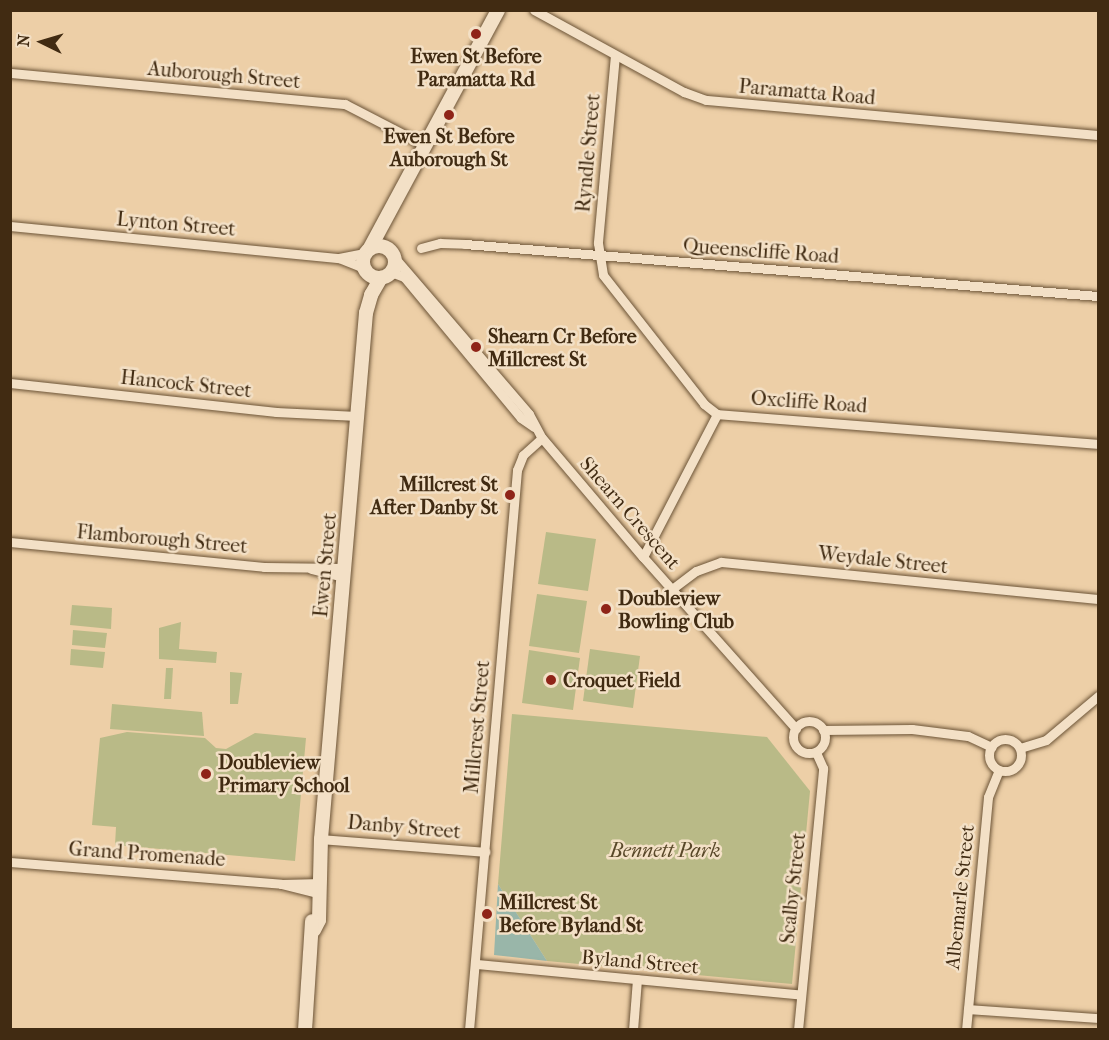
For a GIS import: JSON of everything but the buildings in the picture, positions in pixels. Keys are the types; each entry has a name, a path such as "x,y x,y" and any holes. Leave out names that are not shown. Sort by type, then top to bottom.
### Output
{"main road":[{"name":"Ewen Street","path":"376,273 368,251 498,10"},
{"name":"Ewen Street","path":"305,1029 314,930 319,920 317,888 357,416 371,295 376,273 390,252 382,225"},
{"path":"368,251 390,252"}],"street":[{"name":"Paramatta Road","path":"534,10 684,92 718,102 1098,135"},
{"name":"Ryndle Street","path":"599,255 615,55"},
{"name":"Auborough Street","path":"10,73 345,104 424,145"},
{"name":"Lynton Street","path":"10,226 339,258 376,273"},
{"name":"Queenscliffe Road","path":"421,248 440,243 1098,296"},
{"name":"Lynton Street","path":"339,258 368,251"},
{"name":"Shearn Crescent","path":"390,252 529,414 542,438 643,557 795,729"},
{"path":"599,255 609,287 704,404 717,414 643,557"},
{"name":"Shearn Crescent","path":"376,273 404,277 521,418 534,427"},
{"name":"Hancock Street","path":"10,383 276,412 357,416"},
{"name":"Oxcliffe Road","path":"717,414 1098,444"},
{"name":"Millcrest Street","path":"469,1029 517,470 523,455 542,438"},
{"name":"Flamborough Street","path":"10,542 344,573"},
{"name":"Weydale Street","path":"672,589 696,571 721,562 1098,599"},
{"path":"1020,748 1046,740 1098,696"},
{"path":"816,752 803,752 794,744 795,729 801,722 814,721 823,730 912,729 968,736 992,747"},
{"name":"Scalby Street","path":"798,1029 823,768 816,752 824,742 823,730"},
{"path":"1007,739 1020,748 1022,756 1014,769 999,770 990,758 992,747 1007,739"},
{"name":"Albemarle Street","path":"966,1029 988,797 999,770"},
{"name":"Danby Street","path":"321,839 485,852"},
{"name":"Grand Promenade","path":"10,862 317,888"},
{"name":"Byland Street","path":"476,964 801,994"},
{"path":"633,1029 637,980"},
{"path":"968,1009 1098,1018"}],"green space":[{"path":"546,532 596,539 588,591 538,584"},
{"name":"Croquet Field","path":"537,594 587,601 579,653 529,646"},
{"path":"72,605 112,608 111,629 70,625"},
{"path":"181,622 179,649 217,652 216,663 159,659 159,628"},
{"path":"73,630 107,633 105,648 72,645"},
{"path":"71,649 105,652 103,668 70,665"},
{"name":"Croquet Field","path":"590,649 640,656 633,708 583,701"},
{"name":"Croquet Field","path":"529,650 580,658 573,710 522,703"},
{"path":"166,668 173,668 171,699 164,699"},
{"path":"230,672 242,673 238,704 230,704"},
{"path":"112,704 202,712 204,736 110,729"},
{"name":"Bennett Park","path":"512,714 767,737 810,791 792,984 547,961 498,884"},
{"path":"127,732 205,738 216,748 226,749 255,733 306,738 295,861 115,845 116,827 92,825 100,738"}],"shaded area":[{"path":"498,884 547,961 494,955"}],"place":[{"name":"Ewen St Before Paramatta Rd","path":"476,34"},
{"name":"Ewen St Before Auborough St","path":"449,115"},
{"name":"Shearn Cr Before Millcrest St","path":"476,347"},
{"name":"Millcrest St After Danby St","path":"510,495"},
{"name":"Doubleview Bowling Club","path":"606,609"},
{"name":"Croquet Field","path":"551,680"},
{"name":"Doubleview Primary School","path":"206,774"},
{"name":"Millcrest St Before Byland St","path":"487,914"}]}
